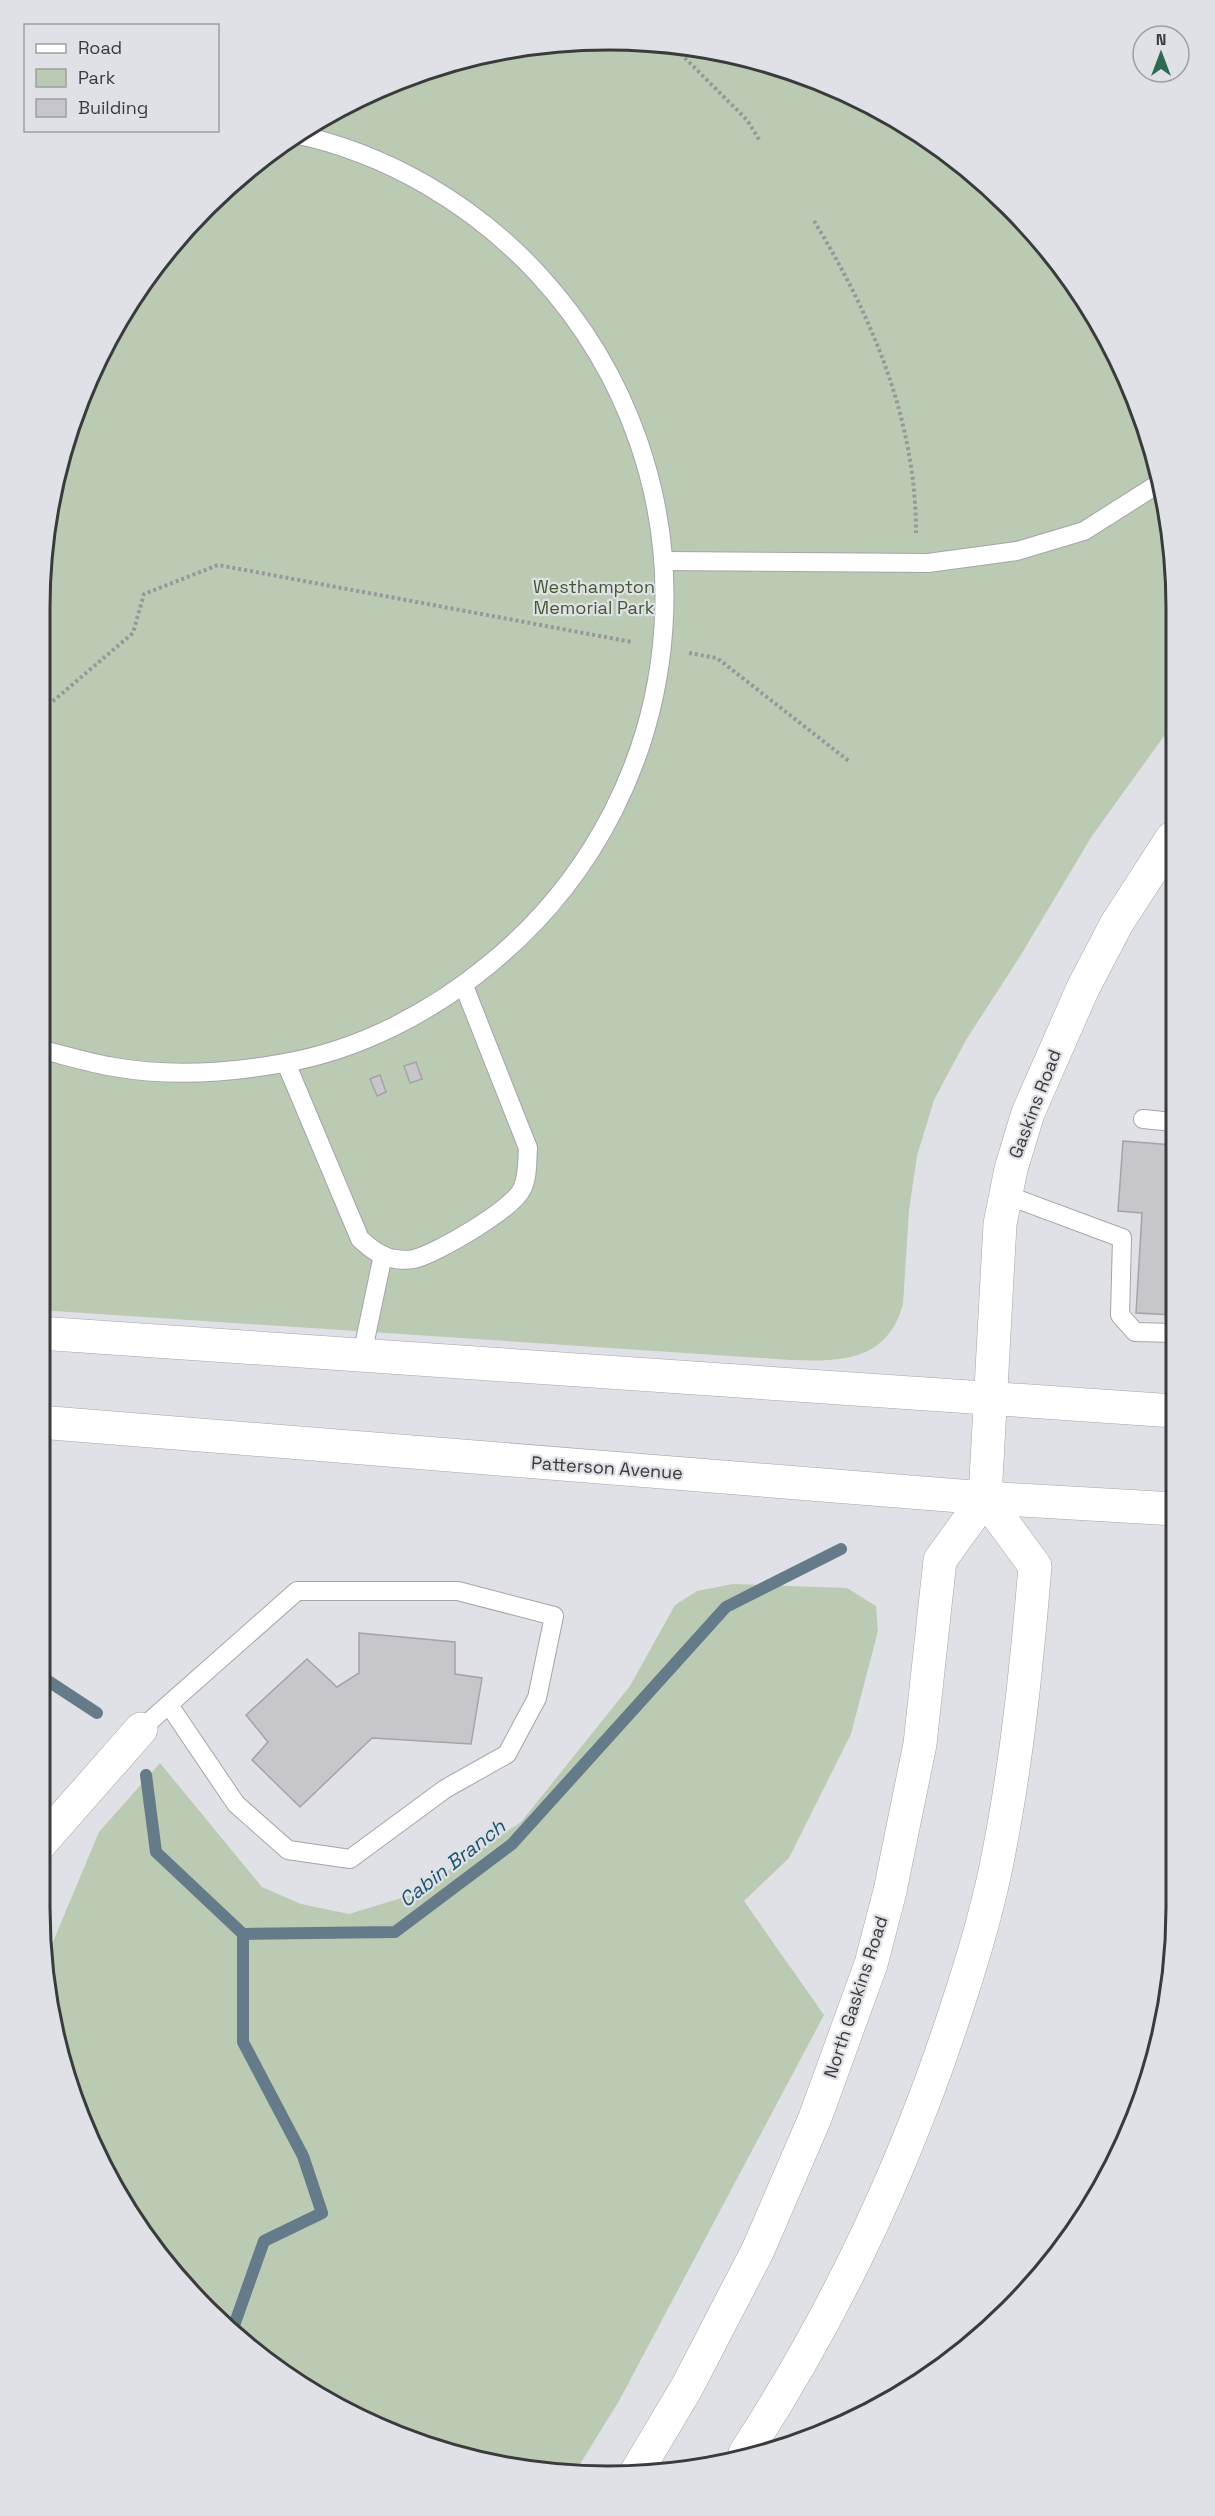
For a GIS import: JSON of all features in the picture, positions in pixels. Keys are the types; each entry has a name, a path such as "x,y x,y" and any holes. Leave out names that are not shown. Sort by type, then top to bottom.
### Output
{"main road":[{"name":"Gaskins Road","path":"990,1399 1000,1224 1011,1169 1028,1113 1083,988 1117,923 1166,847"},
{"path":"49,1334 1166,1410"},
{"path":"749,2448 808,2353 845,2283 906,2150 941,2056 969,1969 998,1858 1025,1690 1035,1566 985,1498 990,1399"},
{"name":"Patterson Avenue","path":"49,1423 985,1498 1166,1509"},
{"name":"North Gaskins Road","path":"641,2465 687,2387 758,2250 815,2118 868,1974 890,1891 920,1744 940,1560 985,1498"},
{"path":"49,1834 141,1729"}],"lane":[{"path":"49,1052 115,1068 190,1072 286,1063 333,1051 379,1034 423,1012 464,986 518,941 558,898 605,830 634,767 655,700 664,630 664,561 656,503 637,436 619,392 591,342 557,295 517,252 472,215 423,182 370,157 309,137"},
{"path":"664,561 916,563 1017,551 1084,531 1152,488"},
{"path":"286,1063 360,1239 371,1250 394,1259 414,1258 437,1249 471,1230 514,1200 522,1189 526,1176 528,1148 464,986"},
{"path":"1143,1119 1166,1121"},
{"path":"1006,1195 1122,1238 1120,1315 1135,1332 1166,1333"},
{"path":"362,1355 382,1255"},
{"path":"141,1729 297,1591 458,1591 554,1616 537,1698 507,1754 445,1789 350,1859 288,1850 236,1804 169,1705"}],"path":[{"path":"681,54 747,120 760,141"},
{"path":"814,221 859,300 889,373 899,408 908,456 916,523 916,563"},
{"path":"49,704 133,633 144,594 218,565 717,658 850,762"}],"green space":[{"name":"Westhampton Memorial Park","path":"608,50 680,54 716,60 787,79 821,92 886,124 918,144 975,188 1002,213 1050,268 1071,297 1091,329 1123,394 1136,428 1155,499 1161,535 1166,608 1166,733 1092,836 1019,958 966,1040 934,1100 917,1156 909,1210 903,1304 896,1323 886,1337 874,1347 860,1354 827,1360 791,1360 49,1311 49,608 54,535 60,499 79,428 107,361 144,297 188,240 240,188 297,144 361,107 428,79 499,60 535,54"},
{"path":"733,1584 847,1588 876,1606 878,1631 851,1734 789,1858 744,1901 824,2015 619,2401 579,2465 535,2462 499,2456 428,2437 361,2409 297,2372 240,2328 213,2303 165,2248 124,2188 92,2122 79,2088 60,2017 51,1946 99,1832 160,1763 262,1887 301,1904 349,1914 411,1895 521,1822 630,1686 675,1605 697,1591"}],"building":[{"path":"416,1062 422,1079 410,1083 404,1066"},
{"path":"380,1075 386,1092 377,1096 370,1079"},
{"path":"1123,1141 1166,1144 1166,1315 1136,1313 1142,1213 1118,1211"},
{"path":"359,1633 455,1642 455,1674 482,1678 471,1744 372,1738 300,1807 252,1760 268,1742 246,1715 307,1659 337,1687 359,1673"}],"waterway":[{"name":"Cabin Branch","path":"146,1775 156,1852 243,1934 395,1932 512,1844 726,1607 841,1549"},
{"name":"Cabin Branch","path":"49,1682 97,1713"},
{"path":"235,2323 264,2241 322,2213 303,2156 243,2042 243,1934"}]}
